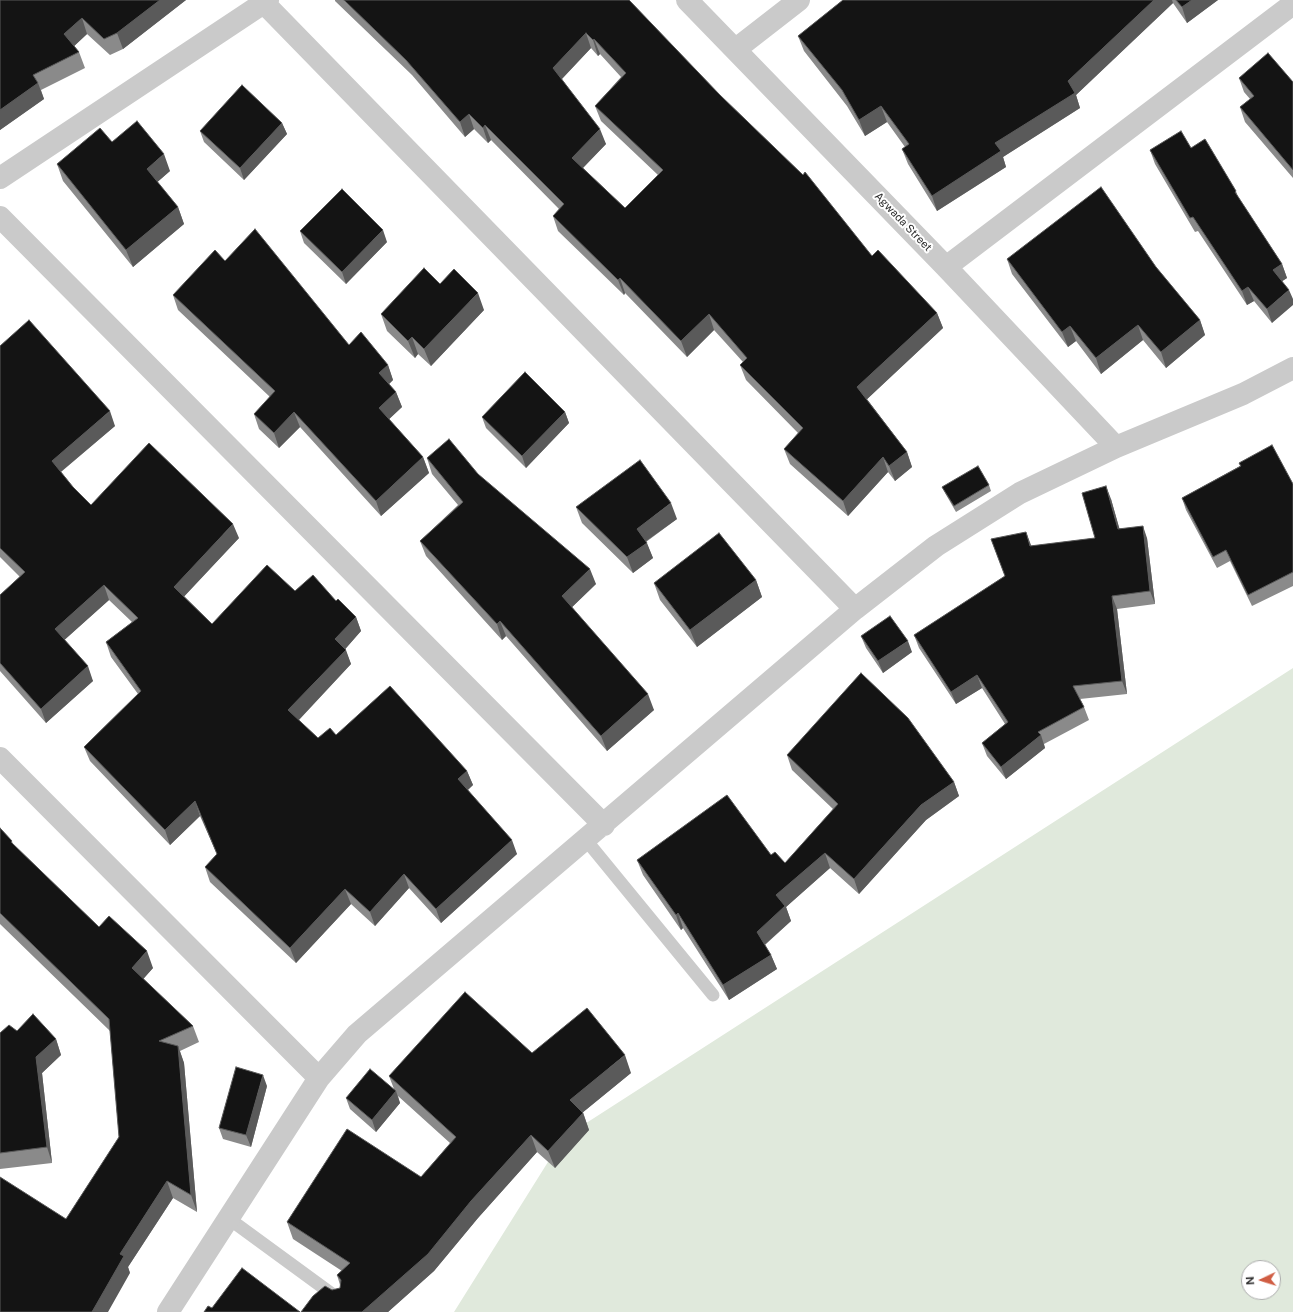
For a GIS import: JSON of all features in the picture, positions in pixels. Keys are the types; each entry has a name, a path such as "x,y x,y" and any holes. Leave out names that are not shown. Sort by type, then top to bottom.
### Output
{"street":[{"name":"Agwada Street","path":"687,0 946,267 1116,447"},
{"path":"736,49 799,0"},
{"path":"0,178 266,1 855,609"},
{"path":"946,267 1293,4"},
{"path":"0,217 604,825"},
{"path":"168,1312 318,1078 357,1034 604,825 855,609 936,546 1020,493 1116,447 1243,394 1293,368"},
{"path":"0,758 318,1078"}],"lane":[{"path":"586,840 713,995"},
{"path":"228,1218 340,1300"}],"shaded area":[{"path":"1293,668 1293,1312 454,1312 563,1138"}],"building":[{"path":"0,0 160,0 117,33 104,39 82,18 64,34 79,52 33,75 38,83 0,110"},
{"path":"344,0 629,0 720,95 803,175 805,172 872,256 878,250 937,313 857,387 907,452 889,466 883,457 843,501 784,449 803,428 740,365 747,358 709,314 681,341 620,278 618,280 553,216 564,204 485,125 483,128 469,114 460,122 406,60","holes":["586,33 593,40 594,39 626,73 595,106 663,170 625,208 572,158 600,129 553,68"]},
{"path":"843,0 1154,0 1068,81 1075,93 995,143 1001,151 932,196 902,149 909,144 881,106 859,120 842,90 798,36"},
{"path":"1176,0 1192,0 1182,7"},
{"path":"1268,53 1293,82 1293,170 1240,107 1254,96 1239,78"},
{"path":"242,85 282,123 240,168 200,131"},
{"path":"137,121 164,154 147,169 178,207 126,250 57,164 100,128 112,142"},
{"path":"1181,131 1191,148 1205,139 1236,191 1235,192 1282,264 1273,270 1289,290 1267,309 1248,287 1242,291 1193,217 1190,218 1150,150"},
{"path":"1101,187 1156,267 1200,320 1161,352 1138,325 1096,358 1070,326 1062,332 1007,259"},
{"path":"342,189 383,230 342,272 300,231"},
{"path":"255,229 349,345 361,332 388,365 379,373 396,392 379,408 423,457 376,501 294,412 274,433 254,414 275,391 173,295 215,250 225,261"},
{"path":"424,268 440,284 454,269 478,293 424,349 412,337 408,341 381,314"},
{"path":"29,320 110,411 52,461 73,487 91,505 149,443 233,524 174,587 212,624 267,565 295,591 313,575 336,601 338,599 356,617 335,639 346,650 288,710 318,738 330,728 336,735 390,686 467,771 458,779 512,840 436,909 404,874 370,912 345,889 290,948 205,867 217,854 195,801 165,830 84,747 141,691 106,642 138,618 104,585 55,629 88,666 41,709 0,663 0,595 25,572 0,548 0,346"},
{"path":"525,372 565,412 522,456 482,417"},
{"path":"449,439 478,474 590,569 562,596 648,694 601,736 500,621 497,624 420,541 463,502 427,458"},
{"path":"1272,445 1293,484 1293,572 1248,595 1226,550 1213,557 1182,498 1241,466 1239,463"},
{"path":"640,460 671,503 637,529 647,543 627,557 576,507"},
{"path":"978,466 989,485 954,506 942,487"},
{"path":"1106,486 1118,529 1143,526 1150,591 1112,596 1122,681 1073,686 1084,707 1038,732 1041,735 1001,767 982,743 1008,722 977,675 951,692 914,635 1005,576 991,539 1026,532 1030,546 1095,538 1082,493"},
{"path":"719,533 756,580 690,630 654,583"},
{"path":"890,616 908,641 878,661 861,636"},
{"path":"861,673 908,718 954,782 921,805 854,879 825,853 776,895 785,906 757,932 771,955 723,985 678,913 676,915 637,860 727,795 771,855 775,852 785,863 838,804 787,755"},
{"path":"0,828 12,841 11,842 99,927 109,916 147,951 132,968 193,1026 159,1041 178,1046 191,1195 167,1181 120,1254 124,1256 92,1312 0,1312 0,1177 66,1219 119,1137 109,1019 0,913"},
{"path":"465,992 532,1053 587,1008 625,1055 570,1100 583,1113 548,1151 531,1135 471,1201 428,1254 362,1312 301,1312 313,1296 325,1286 332,1290 340,1288 341,1280 337,1275 350,1263 287,1222 347,1129 421,1177 456,1137 389,1076"},
{"path":"33,1014 56,1039 36,1057 47,1147 0,1153 0,1033 9,1025 17,1031"},
{"path":"236,1067 263,1075 246,1135 219,1128"},
{"path":"370,1069 396,1091 372,1120 346,1098"},
{"path":"242,1268 300,1312 204,1312 208,1306 212,1308"}]}
